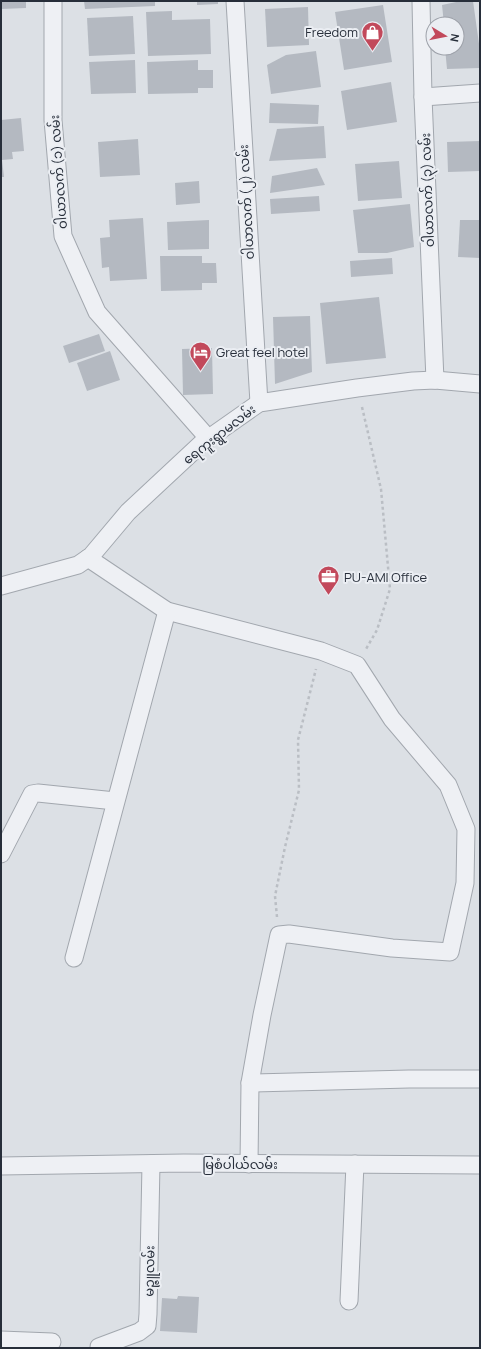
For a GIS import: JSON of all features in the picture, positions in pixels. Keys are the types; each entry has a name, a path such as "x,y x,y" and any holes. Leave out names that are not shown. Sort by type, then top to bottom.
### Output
{"street":[{"name":"ဝါယာလက် (၁) လမ်း","path":"53,1 53,120 63,236 97,312 208,438"},
{"name":"ဝါယာလက် (၂) လမ်း","path":"236,1 259,403"},
{"name":"ဝါယာလက် (၃) လမ်း","path":"420,1 435,380"},
{"path":"423,97 480,93"},
{"name":"ရေကူးရွာမလမ်း","path":"1,586 78,565 91,556 128,512 208,438 259,403 357,388 435,380 480,384"},
{"path":"88,558 167,611 320,651 357,665 392,719 448,785 466,829 465,883 450,952 392,948 289,934 279,935 262,1015 250,1083 249,1164"},
{"path":"74,958 167,611"},
{"path":"1,854 32,794 38,793 115,801"},
{"path":"250,1083 409,1079 480,1079"},
{"name":"မြစံပါယ်လမ်း","path":"1,1166 151,1164 480,1165"},
{"name":"မဉ္ဇူလမ်း","path":"99,1347 139,1332 146,1326 148,1314 151,1164"},
{"path":"349,1300 355,1164"},
{"path":"1,1340 52,1342"}],"path":[{"path":"357,388 381,490 390,590 377,630 357,665"},
{"path":"279,935 275,896 299,790 298,740 320,651"}],"building":[{"path":"1,1 26,1 26,8 1,9"},
{"path":"84,1 155,1 155,6 85,9"},
{"path":"197,1 218,1 218,4 197,5"},
{"path":"461,1 473,1 480,51 480,68 447,69 446,56 465,56 465,16 443,16 442,5"},
{"path":"383,5 392,62 344,70 335,12"},
{"path":"308,7 309,45 267,47 265,9"},
{"path":"172,11 172,20 210,19 211,54 148,56 146,12"},
{"path":"133,16 135,54 89,56 87,18"},
{"path":"316,51 321,87 271,94 267,65 286,55"},
{"path":"135,60 136,93 91,94 89,62"},
{"path":"198,60 198,70 213,70 213,88 198,88 198,93 148,94 147,62"},
{"path":"391,82 397,122 347,130 341,91"},
{"path":"270,103 319,105 318,124 269,123"},
{"path":"21,118 24,151 12,152 13,159 2,160 4,177 1,177 1,120"},
{"path":"324,126 326,158 269,161 277,129"},
{"path":"138,139 140,175 100,177 98,142"},
{"path":"480,141 480,171 448,172 447,142"},
{"path":"399,161 402,198 358,201 355,164"},
{"path":"317,168 325,185 270,193 272,176"},
{"path":"199,181 200,203 176,205 175,183"},
{"path":"319,196 320,211 271,214 270,199"},
{"path":"410,204 414,247 387,253 358,253 353,210"},
{"path":"143,218 147,279 110,281 109,267 102,268 100,238 110,237 109,220"},
{"path":"209,220 209,249 168,250 167,222"},
{"path":"460,220 480,220 480,258 458,257"},
{"path":"160,256 202,256 202,263 216,263 217,283 202,283 202,290 161,291"},
{"path":"392,258 393,274 351,277 350,261"},
{"path":"379,297 386,358 326,364 320,303"},
{"path":"310,316 312,372 275,384 273,317"},
{"path":"99,334 105,351 69,363 63,346"},
{"path":"212,348 213,394 183,395 182,349"},
{"path":"110,351 120,380 87,391 77,363"},
{"path":"178,1296 199,1297 197,1333 160,1331 162,1298 177,1299"}],"place":[{"name":"Freedom","path":"373,52"},
{"name":"Great feel hotel","path":"200,372"},
{"name":"PU-AMI Office","path":"329,596"}]}
